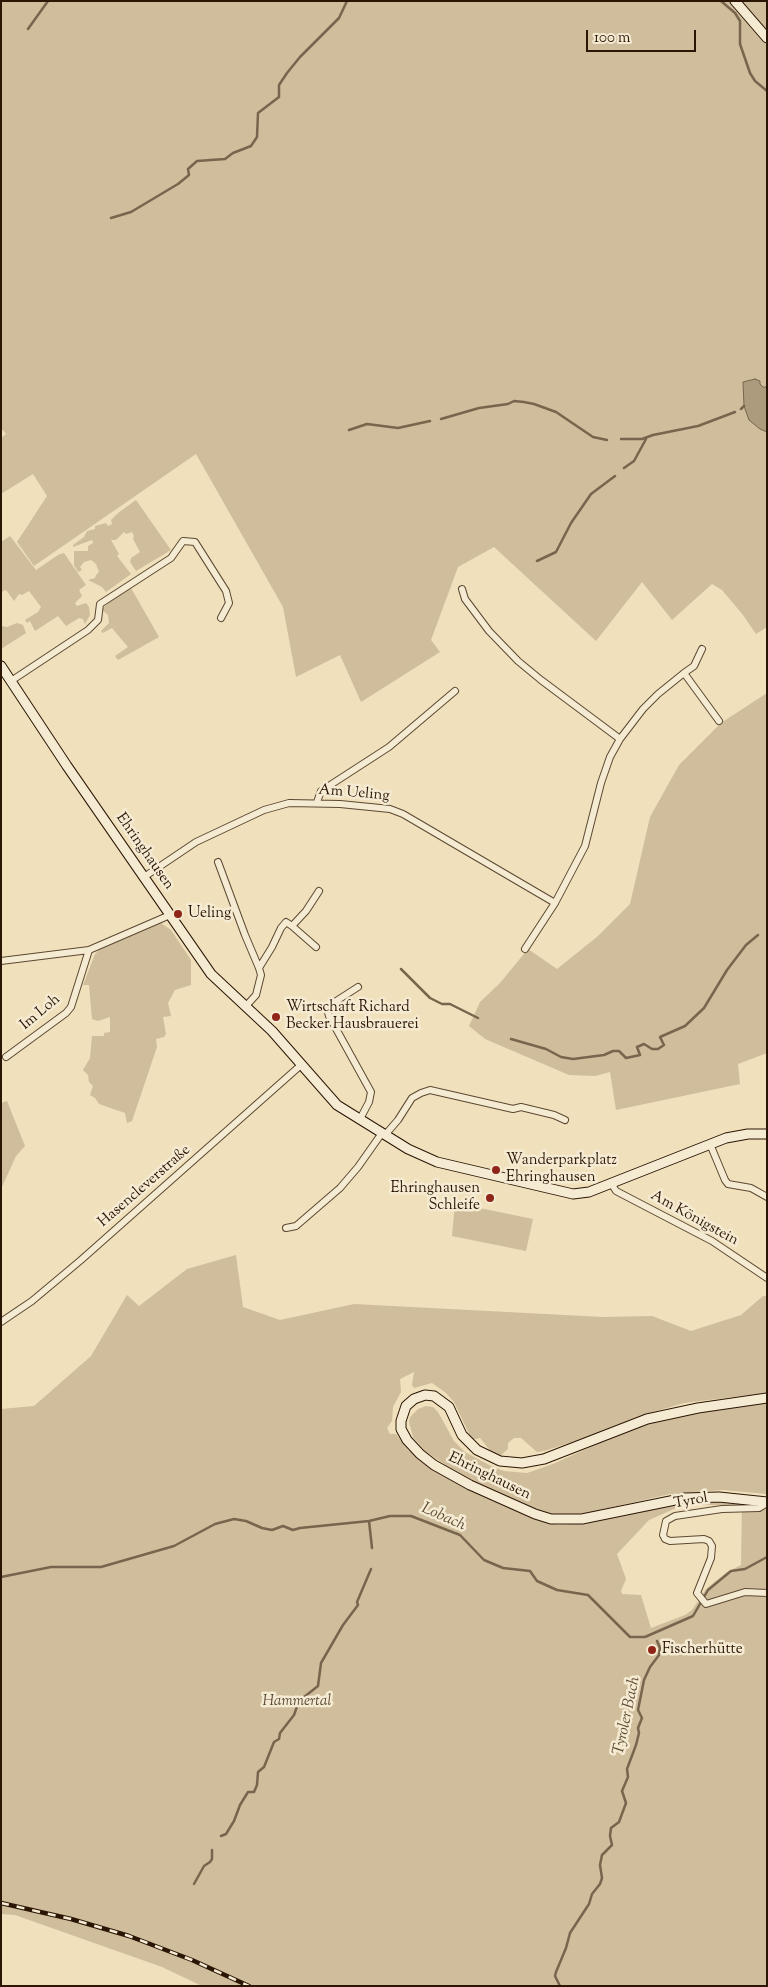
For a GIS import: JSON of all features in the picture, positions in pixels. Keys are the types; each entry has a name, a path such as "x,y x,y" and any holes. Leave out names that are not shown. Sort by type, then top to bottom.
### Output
{"main road":[{"path":"736,1 767,38"},
{"name":"Ehringhausen","path":"1,666 44,732 211,974 272,1031 337,1105 412,1152 431,1160 562,1193 584,1193 710,1144 742,1134 766,1132"},
{"name":"Ehringhausen","path":"767,1398 698,1408 647,1419 544,1460 522,1463 500,1461 477,1450 462,1435 449,1407 442,1400 434,1396 425,1395 414,1399 406,1406 401,1421 407,1440 434,1465 470,1485 535,1514 552,1519 582,1519 685,1498 708,1497 767,1503"}],"street":[{"path":"11,681 88,630 98,620 100,604 171,558 183,541 195,542 226,591 229,603 221,618"},
{"path":"462,589 465,599 489,631 518,661 620,739"},
{"path":"526,949 555,904 585,846 610,757 620,739 642,709 694,666 702,649"},
{"path":"684,673 719,722"},
{"path":"317,802 321,791 390,747 455,691"},
{"name":"Am Ueling","path":"144,877 196,842 264,810 281,804 317,802 390,809 404,814 555,904"},
{"path":"218,862 261,975 256,995 245,1007"},
{"path":"292,926 306,911 318,891"},
{"path":"1,960 89,950 170,915"},
{"path":"259,968 286,922 316,947"},
{"name":"Im Loh","path":"6,1057 66,1013 71,1007 89,950"},
{"path":"358,987 330,1005 327,1009 329,1016 371,1092 369,1102 360,1119"},
{"name":"Hasencleverstraße","path":"1,1322 32,1301 81,1260 302,1065"},
{"path":"286,1228 296,1226 340,1188 384,1134 398,1120 409,1101 417,1094 437,1090 513,1109 521,1107 554,1115 565,1120"},
{"path":"710,1144 728,1184 751,1188 767,1197"},
{"name":"Am Königstein","path":"611,1183 616,1191 712,1241 767,1278"},
{"name":"Tyrol","path":"767,1503 759,1508 722,1509 675,1516 666,1521 663,1535 664,1539 670,1541 704,1539 709,1541 712,1546 709,1567 697,1593 706,1604 745,1592 767,1593"}],"green space":[{"path":"1,1 730,1 767,44 767,387 743,382 744,392 760,429 767,432 767,627 756,634 722,590 712,584 672,620 642,582 596,641 494,547 458,567 431,640 440,652 361,702 340,655 296,677 283,607 196,454 34,566 17,542 47,496 33,474 1,494 1,438 6,434 3,430 1,431"},
{"path":"740,1 767,1 767,31 755,17"},
{"path":"136,500 171,550 136,571 130,562 131,558 140,552 133,539 132,532 126,534 124,532 116,540 111,540 119,554 117,556 131,574 106,592 102,587 88,580 95,578 99,572 96,564 91,560 84,562 80,567 82,570 78,572 74,565 74,551 88,551 88,546 93,543 92,540 73,547 73,545 84,537 87,531 95,529 95,526 106,523 108,526 112,524 111,520 118,513"},
{"path":"10,536 36,570 64,553 86,585 79,590 82,596 75,603 77,606 86,603 89,607 90,615 85,624 83,619 79,618 66,626 58,616 35,631 30,621 27,623 25,620 38,612 41,607 29,591 22,595 19,594 14,601 6,590 1,592 1,542"},
{"path":"131,588 159,637 118,660 115,656 128,647 112,628 103,633 101,631 109,623 108,615 102,610 112,600"},
{"path":"17,623 23,625 26,633 1,649 1,626 7,627"},
{"path":"767,693 767,1053 738,1064 740,1084 616,1110 610,1072 595,1076 569,1075 485,1039 469,1026 480,1002 500,983 528,949 557,969 598,936 630,904 650,817 679,765 721,723"},
{"path":"161,923 171,930 191,960 191,985 175,990 168,1003 171,1016 163,1017 166,1034 164,1037 156,1039 157,1047 132,1121 127,1123 125,1113 99,1104 90,1095 93,1086 89,1082 88,1075 83,1070 90,1058 92,1036 104,1036 104,1033 110,1032 110,1017 98,1021 92,1019 89,985 83,985 95,954 101,948"},
{"path":"7,1101 25,1146 16,1156 1,1189 1,1103"},
{"path":"455,1203 533,1219 526,1251 452,1236"},
{"name":"Hammertal","path":"236,1255 243,1307 280,1320 354,1304 603,1317 652,1316 691,1331 741,1315 763,1296 767,1296 767,1393 684,1403 640,1416 579,1440 544,1451 537,1452 521,1438 514,1438 508,1443 508,1449 500,1456 493,1454 480,1438 472,1440 454,1402 446,1393 432,1383 414,1388 412,1385 414,1372 400,1379 401,1392 393,1407 392,1421 387,1428 390,1434 396,1434 408,1450 437,1472 528,1516 558,1525 588,1523 652,1507 699,1501 767,1506 767,1986 202,1986 162,1967 15,1915 1,1914 1,1409 34,1406 91,1356 127,1295 139,1306 187,1269","holes":["683,1505 742,1505 741,1565 727,1572 706,1589 692,1610 685,1615 651,1628 641,1595 622,1594 621,1591 626,1579 617,1554 649,1520"]},
{"path":"767,1403 767,1494 723,1490 670,1494 574,1516 559,1516 542,1512 454,1471 425,1451 413,1437 409,1422 410,1417 418,1409 426,1406 433,1407 438,1412 454,1441 465,1452 504,1471 527,1473 553,1464 637,1426 656,1420 704,1411"}],"shaded area":[{"path":"755,379 760,381 763,387 767,387 767,432 749,420 744,406 743,382"}],"waterway":[{"path":"28,29 48,1"},
{"path":"111,218 131,212 178,184 189,175 188,169 197,161 225,159 233,153 251,146 257,137 258,113 279,97 279,85 287,73 300,57 339,18 347,1"},
{"path":"721,1 735,13 740,21 740,44 750,73 755,81 767,91"},
{"path":"441,419 479,408 508,404 514,401 524,402 556,412 593,437 607,440"},
{"path":"741,409 744,406"},
{"path":"621,439 642,439 698,426 735,412"},
{"path":"349,430 367,424 398,428 430,421"},
{"path":"624,468 634,461 646,439"},
{"path":"537,561 556,552 571,523 591,494 615,476"},
{"path":"511,1039 546,1049 561,1057 573,1059 604,1055 613,1051 619,1051 626,1058 640,1055 637,1047 644,1044 652,1049 658,1049 664,1045 660,1037 685,1026 704,1008 727,970 746,945 758,935"},
{"path":"401,969 430,998 442,1004 450,1004 478,1018"},
{"name":"Lobach","path":"1,1577 51,1567 101,1567 174,1546 215,1524 234,1519 272,1530 283,1526 293,1530 369,1521 390,1516 411,1516 460,1535 484,1560 503,1568 530,1571 537,1581 557,1590 588,1595 630,1637 645,1637 693,1616 708,1590 731,1571 745,1569 767,1557"},
{"path":"369,1521 372,1548"},
{"path":"221,1836 226,1834 234,1821 240,1805 248,1792 254,1792 257,1785 258,1772 264,1767 274,1742 279,1739 280,1733 294,1715 299,1701 318,1686 321,1663 343,1625 358,1605 357,1602 371,1569"},
{"name":"Tyroler Bach","path":"560,1986 555,1976 570,1933 589,1904 592,1894 600,1884 602,1878 600,1865 602,1855 612,1845 611,1828 619,1822 626,1803 622,1791 628,1777 627,1769 636,1745 639,1733 638,1728 642,1718 638,1710 644,1680 650,1667 659,1655 660,1648 657,1641"},
{"path":"194,1884 204,1866 212,1859 212,1850"}],"railway":[{"path":"1,1903 71,1919 129,1936 192,1960 249,1986"}],"place":[{"name":"Ueling","path":"178,914"},
{"name":"Wirtschaft Richard Becker Hausbrauerei","path":"276,1017"},
{"name":"Wanderparkplatz Ehringhausen","path":"496,1170"},
{"name":"Ehringhausen Schleife","path":"490,1198"},
{"name":"Fischerhütte","path":"652,1650"}]}
